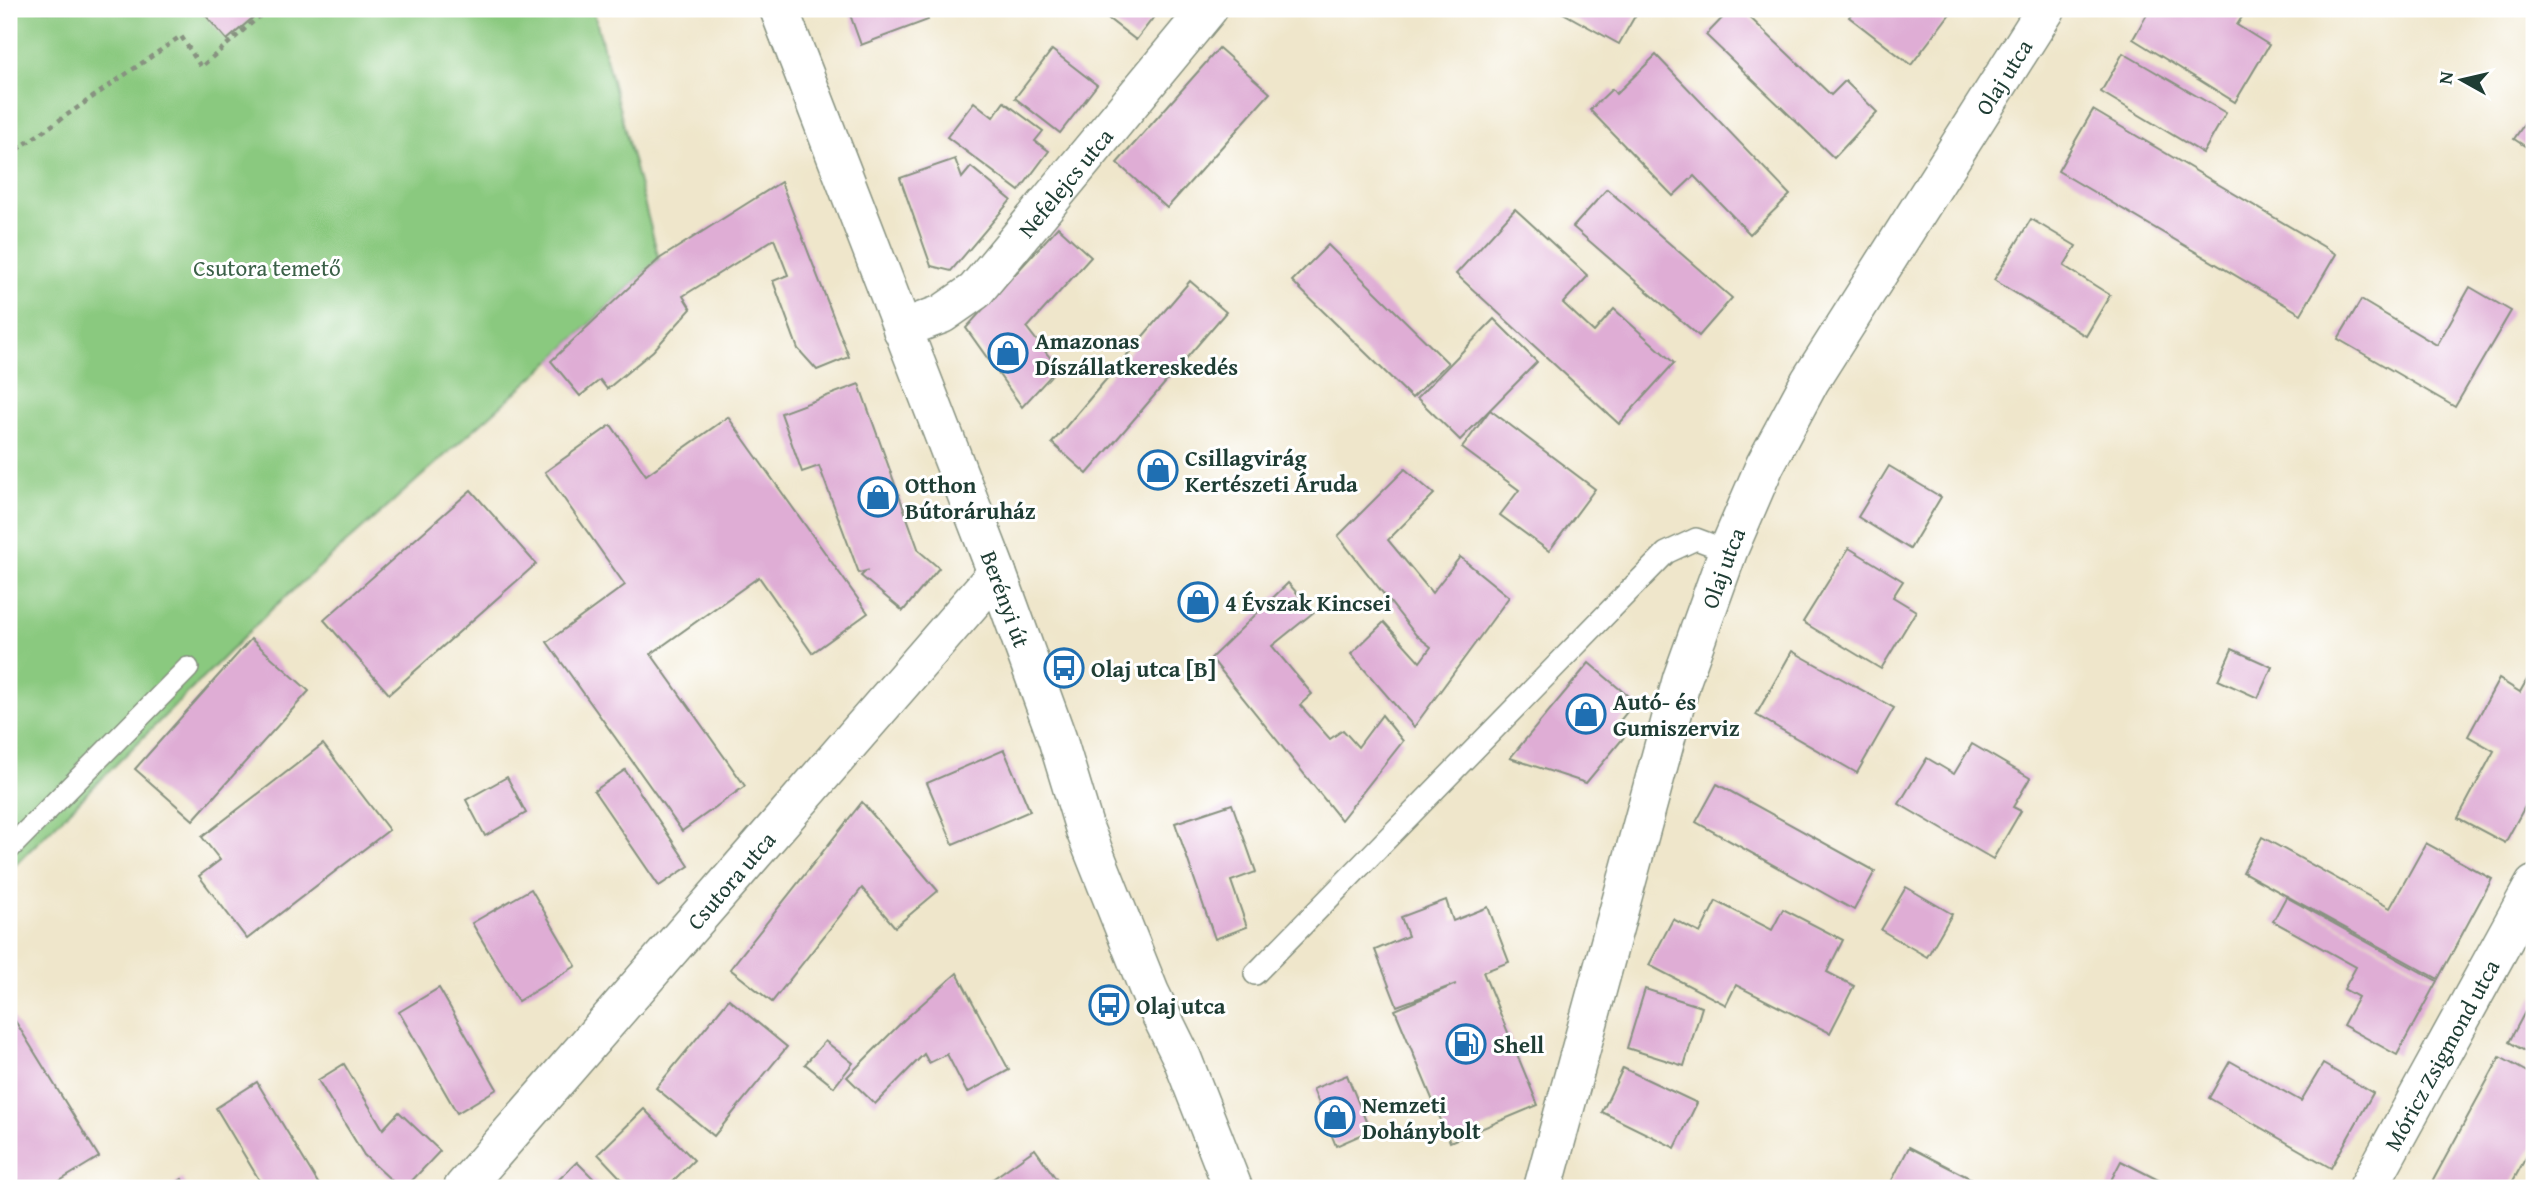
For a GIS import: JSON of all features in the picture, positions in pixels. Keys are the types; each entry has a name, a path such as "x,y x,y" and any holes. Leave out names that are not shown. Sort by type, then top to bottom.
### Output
{"street":[{"name":"Berényi út","path":"779,9 997,573 1057,738 1085,830 1150,993 1182,1058 1233,1188"},
{"name":"Nefelejcs utca","path":"902,329 942,314 975,291 1208,9"},
{"name":"Olaj utca","path":"1543,1188 1682,680 1728,551 1765,465 1810,382 2046,9"},
{"name":"Csutora utca","path":"463,1188 997,573"},
{"name":"Móricz Zsigmond utca","path":"2368,1188 2534,885"}],"lane":[{"path":"1255,974 1666,552 1696,539 1728,551"},
{"path":"9,849 188,668"}],"path":[{"path":"9,155 181,36 201,67 268,9"}],"green space":[{"name":"Csutora temető","path":"9,9 593,9 659,259 551,361 272,609 9,871"}],"building":[{"path":"200,9 263,9 227,40"},
{"path":"848,9 924,9 928,20 861,45"},
{"path":"1096,9 1160,9 1136,40"},
{"path":"1556,9 1639,9 1619,44"},
{"path":"1731,9 1741,9 1831,95 1845,81 1877,112 1834,158 1706,35"},
{"path":"1855,9 1952,11 1911,65 1849,17"},
{"path":"2150,9 2157,9 2167,15 2171,9 2247,9 2237,25 2269,45 2235,102 2133,39"},
{"path":"1219,48 1270,93 1167,208 1117,163"},
{"path":"1052,50 1097,85 1060,133 1015,98"},
{"path":"2123,53 2226,113 2203,153 2101,92"},
{"path":"1656,55 1790,195 1750,234 1694,176 1673,196 1590,110 1612,89 1616,94"},
{"path":"974,102 993,117 1004,102 1043,131 1035,141 1049,151 1019,191 947,137"},
{"path":"2093,110 2336,254 2301,314 2058,171"},
{"path":"2534,110 2534,152 2514,139"},
{"path":"955,159 962,178 971,167 1011,200 951,271 931,266 900,178"},
{"path":"781,182 849,357 817,370 798,349 773,281 788,275 774,239 683,296 691,309 653,351 607,389 600,380 580,396 551,361 659,259"},
{"path":"1607,189 1732,298 1699,336 1573,227"},
{"path":"1515,209 1588,276 1563,303 1594,332 1614,309 1674,363 1619,424 1456,274"},
{"path":"2031,219 2076,246 2064,266 2110,295 2086,336 1994,280"},
{"path":"1058,227 1091,257 1027,328 1058,368 1022,407 966,328"},
{"path":"1328,245 1448,363 1412,398 1292,281"},
{"path":"1190,281 1226,312 1087,474 1052,443"},
{"path":"2470,287 2511,311 2455,407 2338,339 2361,300 2437,345"},
{"path":"1494,319 1537,362 1460,440 1417,398"},
{"path":"859,384 919,551 939,568 903,611 861,576 866,571 859,573 819,466 802,472 781,413"},
{"path":"1490,410 1595,489 1549,551 1500,515 1519,490 1462,448"},
{"path":"728,417 868,613 812,653 759,577 651,654 745,786 682,831 547,642 625,585 545,472 611,425 646,475"},
{"path":"1889,466 1941,497 1910,549 1858,517"},
{"path":"1405,469 1434,494 1388,540 1432,593 1460,557 1509,597 1414,727 1351,654 1384,622 1420,662 1431,647 1416,635 1338,536"},
{"path":"471,490 536,564 389,694 324,620"},
{"path":"1849,548 1903,581 1893,597 1916,611 1881,669 1803,622"},
{"path":"1288,583 1314,612 1272,646 1312,694 1300,705 1330,739 1343,730 1358,747 1382,715 1403,741 1341,820 1211,658"},
{"path":"251,639 309,691 193,820 135,769"},
{"path":"2232,649 2272,667 2258,698 2218,680"},
{"path":"1792,651 1894,708 1857,773 1756,715"},
{"name":"Autó- és Gumiszerviz","path":"1589,663 1635,702 1615,727 1625,736 1586,783 1510,758"},
{"path":"2534,667 2534,790 2505,843 2458,818 2494,751 2468,736 2499,679 2520,692"},
{"path":"323,744 389,830 247,939 199,876 220,860 202,837"},
{"path":"1972,744 2030,778 2013,807 2021,811 1993,859 1899,804 1927,758 1954,774"},
{"path":"1004,750 1030,811 953,844 927,783"},
{"path":"625,770 689,866 659,886 594,791"},
{"path":"507,777 526,813 485,836 466,800"},
{"path":"1717,784 1875,871 1854,910 1696,822"},
{"path":"862,802 938,891 895,927 862,888 772,1002 730,969"},
{"path":"1232,804 1256,872 1231,881 1247,927 1215,939 1175,823"},
{"path":"2262,837 2390,908 2426,843 2492,879 2438,979 2243,872"},
{"path":"1906,887 1952,914 1927,957 1881,930"},
{"path":"531,889 576,966 518,1001 472,923"},
{"path":"2286,897 2437,981 2397,1055 2343,1025 2358,997 2344,989 2356,967 2273,921"},
{"path":"1446,900 1453,921 1488,907 1509,962 1483,972 1538,1105 1450,1142 1395,1010 1456,984 1397,1006 1375,950 1408,936 1401,917"},
{"path":"1716,901 1772,930 1783,909 1843,940 1827,972 1854,986 1830,1033 1736,985 1726,1005 1649,965 1673,919 1700,933"},
{"path":"957,973 1009,1070 967,1093 947,1054 929,1063 924,1054 875,1104 847,1077 905,1019"},
{"path":"439,988 497,1089 457,1113 399,1012"},
{"path":"1645,989 1702,1007 1684,1066 1627,1048"},
{"path":"2534,995 2534,1056 2509,1042"},
{"path":"729,999 787,1047 714,1136 656,1088"},
{"path":"9,1011 99,1157 48,1188 22,1188 9,1167"},
{"path":"825,1041 853,1063 834,1087 805,1064"},
{"path":"2500,1057 2534,1076 2534,1143 2509,1188 2438,1188 2431,1184"},
{"path":"2230,1061 2301,1101 2323,1064 2373,1093 2331,1168 2209,1098"},
{"path":"344,1064 383,1129 399,1112 440,1151 405,1188 400,1188 364,1155 318,1080"},
{"path":"1623,1068 1697,1103 1675,1148 1602,1112"},
{"path":"1347,1075 1370,1131 1336,1146 1313,1089"},
{"path":"257,1082 321,1188 264,1188 216,1108"},
{"path":"644,1109 694,1160 669,1185 672,1188 630,1188 598,1154"},
{"path":"1909,1147 1989,1188 1888,1188"},
{"path":"1035,1149 1059,1183 1051,1188 980,1188"},
{"path":"2121,1161 2174,1188 2107,1188"},
{"path":"577,1162 603,1188 550,1188"},
{"path":"182,1179 188,1188 169,1188"}],"place":[{"name":"Amazonas Díszállatkereskedés","path":"1008,353"},
{"name":"Csillagvirág Kertészeti Áruda","path":"1158,470"},
{"name":"Otthon Bútoráruház","path":"878,497"},
{"name":"4 Évszak Kincsei","path":"1198,602"},
{"name":"Olaj utca [B]","path":"1064,668"},
{"name":"Autó- és Gumiszerviz","path":"1586,714"},
{"name":"Olaj utca","path":"1109,1005"},
{"name":"Shell","path":"1466,1044"},
{"name":"Nemzeti Dohánybolt","path":"1335,1117"}]}
